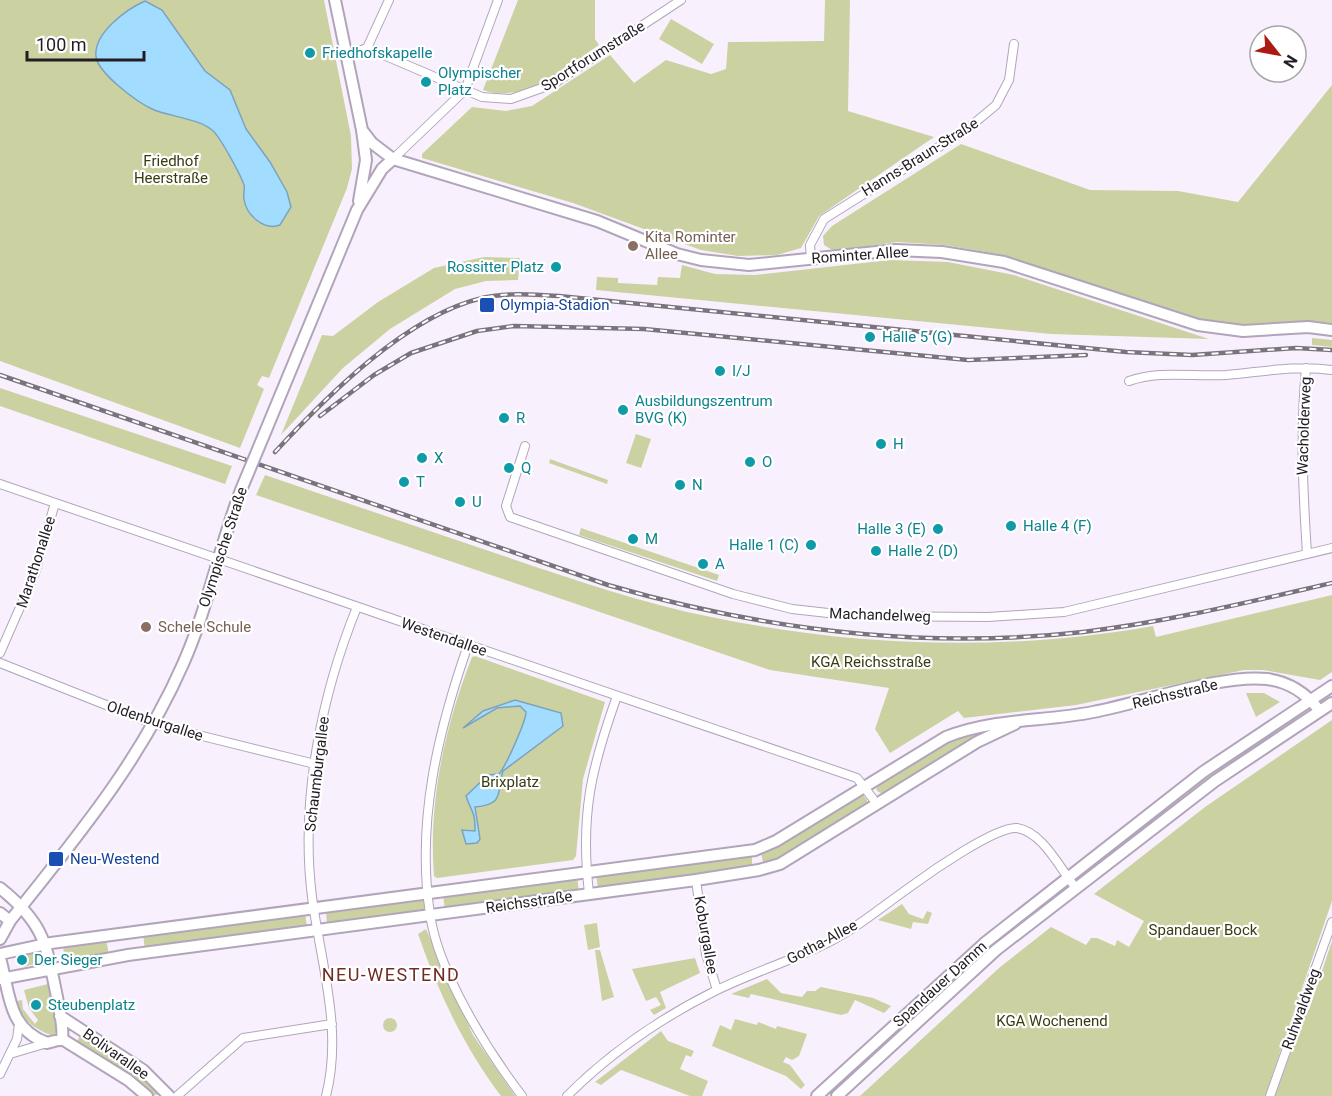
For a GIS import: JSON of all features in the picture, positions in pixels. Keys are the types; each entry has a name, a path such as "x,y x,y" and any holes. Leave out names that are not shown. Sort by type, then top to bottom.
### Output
{"main road":[{"name":"Olympische Straße","path":"335,0 363,130 366,160 357,210"},
{"path":"363,130 372,143 393,159"},
{"name":"Olympische Straße","path":"10,921 119,783 154,724 184,661 216,558 241,490 357,210 382,170 393,159"},
{"name":"Rominter Allee","path":"393,159 571,212 701,260 749,265 896,250 952,253 1004,262 1198,325 1243,331 1308,327 1332,330"},
{"name":"Reichsstraße","path":"0,956 46,944 755,850 776,841 946,736 970,727 1092,713 1192,689 1253,679 1289,684 1311,699 1320,711"},
{"name":"Spandauer Damm","path":"817,1096 971,954 1203,772 1332,686"},
{"name":"Spandauer Damm","path":"837,1096 986,959 1224,774 1332,703"},
{"name":"Reichsstraße","path":"3,978 120,956 696,880 770,868 977,742 1021,722"},
{"path":"0,888 22,906 46,944 60,1016 62,1039 47,1043 19,1024 12,1010 3,978 0,956"},
{"path":"0,913 10,921 0,939"},
{"name":"Bolivarallee","path":"60,1016 143,1070 169,1096"},
{"name":"Bolivarallee","path":"62,1039 147,1096"}],"street":[{"path":"367,48 389,0"},
{"path":"393,159 465,90 498,0"},
{"name":"Sportforumstraße","path":"465,90 482,97 501,100 527,95 553,84 681,0"},
{"name":"Hanns-Braun-Straße","path":"811,258 810,245 824,219 966,130 996,105 1009,80 1014,45"},
{"path":"347,55 367,48 465,90"},
{"path":"1306,368 1332,370"},
{"name":"Wacholderweg","path":"1129,381 1144,375 1224,375 1306,368 1302,414 1302,477 1307,554"},
{"name":"Machandelweg","path":"525,446 506,506 510,517 733,594 823,614 988,618 1064,612 1332,548"},
{"name":"Westendallee","path":"0,484 468,645 616,699 857,778 877,804"},
{"name":"Marathonallee","path":"0,653 35,573 55,503"},
{"name":"Schaumburgallee","path":"326,1096 333,1066 332,1024 314,909 309,841 315,764 334,672 357,607"},
{"path":"468,645 446,709 432,771 428,878 430,915 449,974 471,1018 488,1048 522,1096"},
{"name":"Oldenburgallee","path":"0,663 154,724 315,764"},
{"path":"589,894 584,832 588,798 594,766 616,699"},
{"name":"Gotha-Allee","path":"567,1096 607,1060 643,1034 717,990 828,942 980,841 1002,831 1015,828 1028,832 1040,841 1068,877"},
{"path":"1068,877 1076,888"},
{"name":"Koburgallee","path":"696,880 706,954 717,990"},
{"name":"Ruhwaldweg","path":"1270,1096 1332,921"},
{"path":"0,1074 17,1039 19,1024"},
{"path":"177,1096 243,1038 332,1024"},
{"path":"9,1055 21,1048 47,1043"}],"green space":[{"name":"Friedhof Heerstraße","path":"0,0 324,0 351,136 352,169 347,188 269,378 262,376 257,385 264,389 240,448 0,361"},
{"path":"518,0 595,0 595,39 599,45 545,81 530,88 499,93 483,90"},
{"path":"825,0 850,0 848,111 934,137 819,216 801,248 777,255 738,256 701,250 573,203 422,158 422,154 472,107 506,111 532,106 610,55 634,83 666,60 711,74 726,69 728,42 824,41"},
{"path":"671,19 714,44 702,64 659,39"},
{"path":"1332,85 1332,323 1310,321 1244,326 1183,316 997,254 945,245 897,242 834,251 824,245 823,236 832,226 961,144 1090,190 1178,191 1238,202"},
{"path":"484,257 520,258 518,280 486,281 455,289 390,329 343,368 281,435 322,335 333,336 378,302 434,268"},
{"path":"890,260 948,262 1014,275 1209,339 1051,334 596,290 597,277 618,278 618,283 657,285 658,277 680,278 682,265 715,274 755,275"},
{"path":"1312,338 1332,340 1332,347 1312,345"},
{"path":"0,388 232,466 225,484 0,406"},
{"path":"636,434 651,439 641,468 626,463"},
{"path":"550,459 608,480 607,484 549,463"},
{"name":"KGA Reichsstraße","path":"265,475 548,571 629,596 711,617 821,635 876,640 987,642 1043,640 1153,626 1156,637 1332,595 1332,672 1320,680 1263,670 1244,670 1076,705 964,718 958,711 890,753 875,729 889,688 770,670 256,495"},
{"path":"581,528 719,575 717,581 579,535"},
{"name":"Brixplatz","path":"475,656 605,702 583,779 576,856 573,860 437,878 434,876 434,820 441,765 462,683 472,657"},
{"path":"1246,693 1264,693 1280,702 1256,717"},
{"path":"1295,715 1300,718 1217,774 1083,877 1080,873 1215,768"},
{"path":"1332,720 1332,901 1265,1096 860,1096 999,968 1051,927 1086,945 1091,938 1097,938 1115,946 1117,940 1129,947 1144,921 1094,894 1205,807"},
{"path":"972,733 973,739 883,794 877,791 876,786 936,744"},
{"path":"862,794 867,800 867,805 786,857 765,864 763,862 761,853"},
{"path":"752,855 752,868 598,889 596,873"},
{"path":"577,876 579,892 445,911 443,894"},
{"path":"1061,887 1065,892 961,975 958,972"},
{"path":"424,899 424,912 327,926 326,910"},
{"path":"902,904 909,914 923,919 927,911 932,913 928,924 913,922 911,929 878,920"},
{"path":"305,912 307,928 145,950 143,934"},
{"path":"597,923 600,947 588,950 584,925"},
{"path":"426,929 473,1035 515,1096 501,1096 464,1039 443,998 418,934"},
{"path":"106,939 109,955 65,962 63,946"},
{"path":"1332,941 1332,1096 1275,1096 1306,1009 1309,1010"},
{"path":"595,950 600,950 614,997 602,1001"},
{"path":"40,951 43,957 41,962 24,967 25,963 21,954"},
{"path":"695,958 700,973 660,992 666,1008 654,1015 650,1010 661,1005 656,997 646,1001 632,969"},
{"path":"767,979 781,993 802,997 807,991 815,991 821,987 873,998 891,1006 884,1013 855,1000 848,1013 841,1015 751,994 749,998 731,994"},
{"path":"48,984 57,1027 56,1033 51,1035 39,1030 25,1018 17,1001 22,1000 23,1009 35,1024 38,1020 29,1008 24,990"},
{"path":"943,986 946,989 860,1068 858,1065"},
{"path":"390,1018 395,1020 397,1025 395,1030 390,1032 385,1030 383,1025 385,1020"},
{"path":"735,1019 807,1034 799,1056 792,1060 786,1057 783,1062 790,1065 805,1085 801,1089 786,1076 712,1046 720,1025 731,1030"},
{"path":"661,1031 668,1041 694,1051 691,1057 686,1055 680,1069 708,1081 702,1096 690,1096 621,1070 601,1085 595,1082"},
{"path":"81,1034 128,1064 163,1093 152,1096 76,1043"}],"water":[{"path":"145,1 162,10 205,71 230,90 246,129 270,162 287,192 291,207 280,225 262,224 248,211 245,205 242,180 225,148 212,130 199,123 159,112 145,105 119,87 99,64 96,57 97,48 105,31 129,10"},
{"path":"515,700 561,713 563,726 503,771 496,800 475,807 480,839 477,843 466,844 462,830 475,831 474,815 466,796 488,775 499,774 515,743 526,712 520,706 497,708 463,728 483,711"}],"railway":[{"path":"275,452 343,383 397,340 453,307 501,295 559,296 1126,352 1192,355 1296,348 1332,350"},
{"path":"320,416 374,375 411,353 477,331 514,326 644,329 968,360 1086,355"},
{"path":"0,375 608,585 666,601 784,624 903,637 963,639 1023,637 1083,632 1146,623 1332,583"}],"place":[{"name":"Friedhofskapelle","path":"310,53"},
{"name":"Olympischer Platz","path":"426,82"},
{"name":"Kita Rominter Allee","path":"633,246"},
{"name":"Rossitter Platz","path":"556,267"},
{"name":"Olympia-Stadion","path":"487,305"},
{"name":"Halle 5 (G)","path":"870,337"},
{"name":"I/J","path":"720,371"},
{"name":"Ausbildungszentrum BVG (K)","path":"623,410"},
{"name":"R","path":"504,418"},
{"name":"H","path":"881,444"},
{"name":"X","path":"422,458"},
{"name":"O","path":"750,462"},
{"name":"Q","path":"509,468"},
{"name":"T","path":"404,482"},
{"name":"N","path":"680,485"},
{"name":"U","path":"460,502"},
{"name":"Halle 4 (F)","path":"1011,526"},
{"name":"Halle 3 (E)","path":"938,529"},
{"name":"M","path":"633,539"},
{"name":"Halle 1 (C)","path":"811,545"},
{"name":"Halle 2 (D)","path":"876,551"},
{"name":"A","path":"703,564"},
{"name":"Schele Schule","path":"146,627"},
{"name":"Neu-Westend","path":"56,859"},
{"name":"Der Sieger","path":"22,960"},
{"name":"Steubenplatz","path":"36,1005"}],"district":[{"name":"NEU-WESTEND","path":"391,975"}],"park label":[{"name":"Spandauer Bock","path":"1203,930"},
{"name":"KGA Wochenend","path":"1052,1021"}]}
